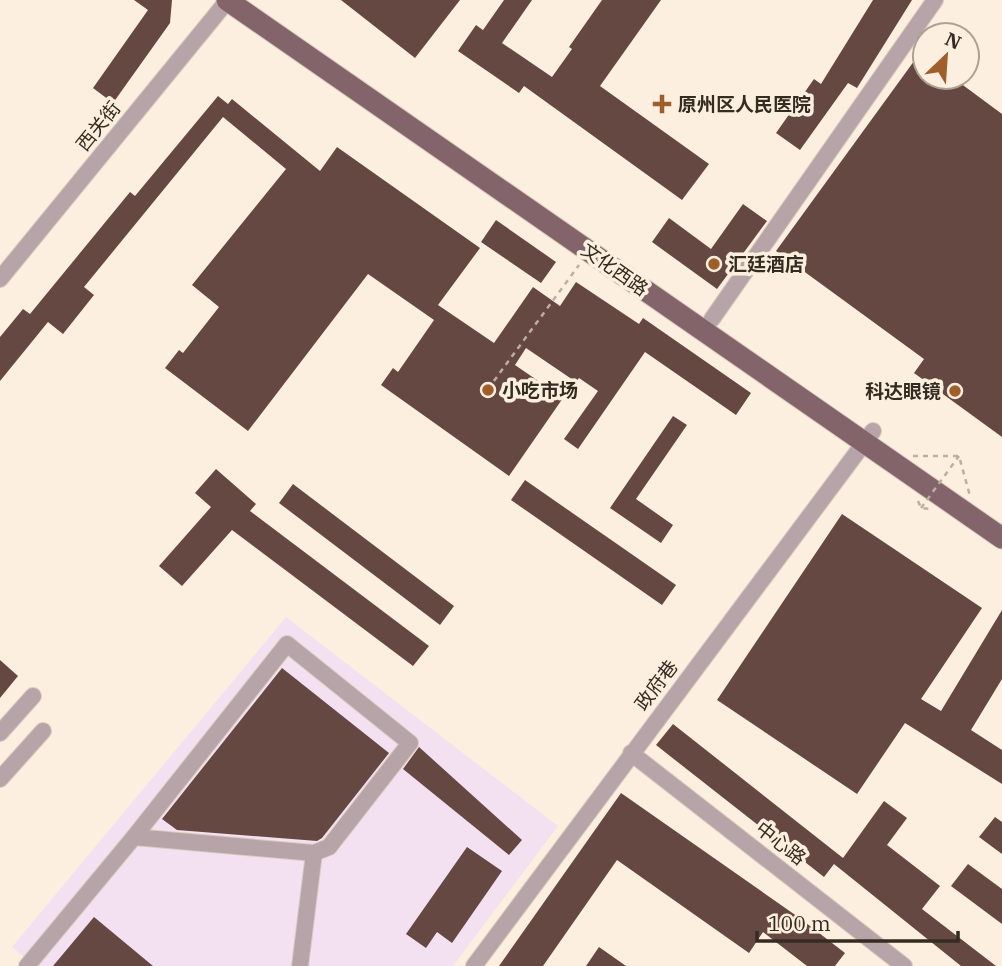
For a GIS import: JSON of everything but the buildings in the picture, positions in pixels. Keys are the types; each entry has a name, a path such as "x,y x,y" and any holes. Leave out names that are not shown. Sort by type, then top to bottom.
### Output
{"main road":[{"name":"文化西路","path":"228,0 589,251 869,437 909,456 971,499 1001,532"},
{"name":"文化西路","path":"252,0 712,319 1001,532"}],"street":[{"name":"西关街","path":"0,279 6,260 228,0"},
{"path":"712,319 935,0"},
{"name":"政府巷","path":"474,966 869,437"},
{"path":"27,966 134,837 287,644 410,743 329,847 314,853 134,837"},
{"path":"0,733 33,696"},
{"path":"0,779 43,731"},
{"name":"中心路","path":"632,753 904,966"},
{"path":"300,966 314,853"}],"path":[{"path":"488,390 589,251"},
{"path":"909,456 959,456"},
{"path":"959,456 971,499"},
{"path":"921,508 959,456"}],"shaded area":[{"path":"286,617 558,826 453,966 34,966 12,947"}],"place":[{"name":"原州区人民医院","path":"662,104"},
{"name":"汇廷酒店","path":"714,264"},
{"name":"小吃市场","path":"488,390"},
{"name":"科达眼镜","path":"955,391"}]}
